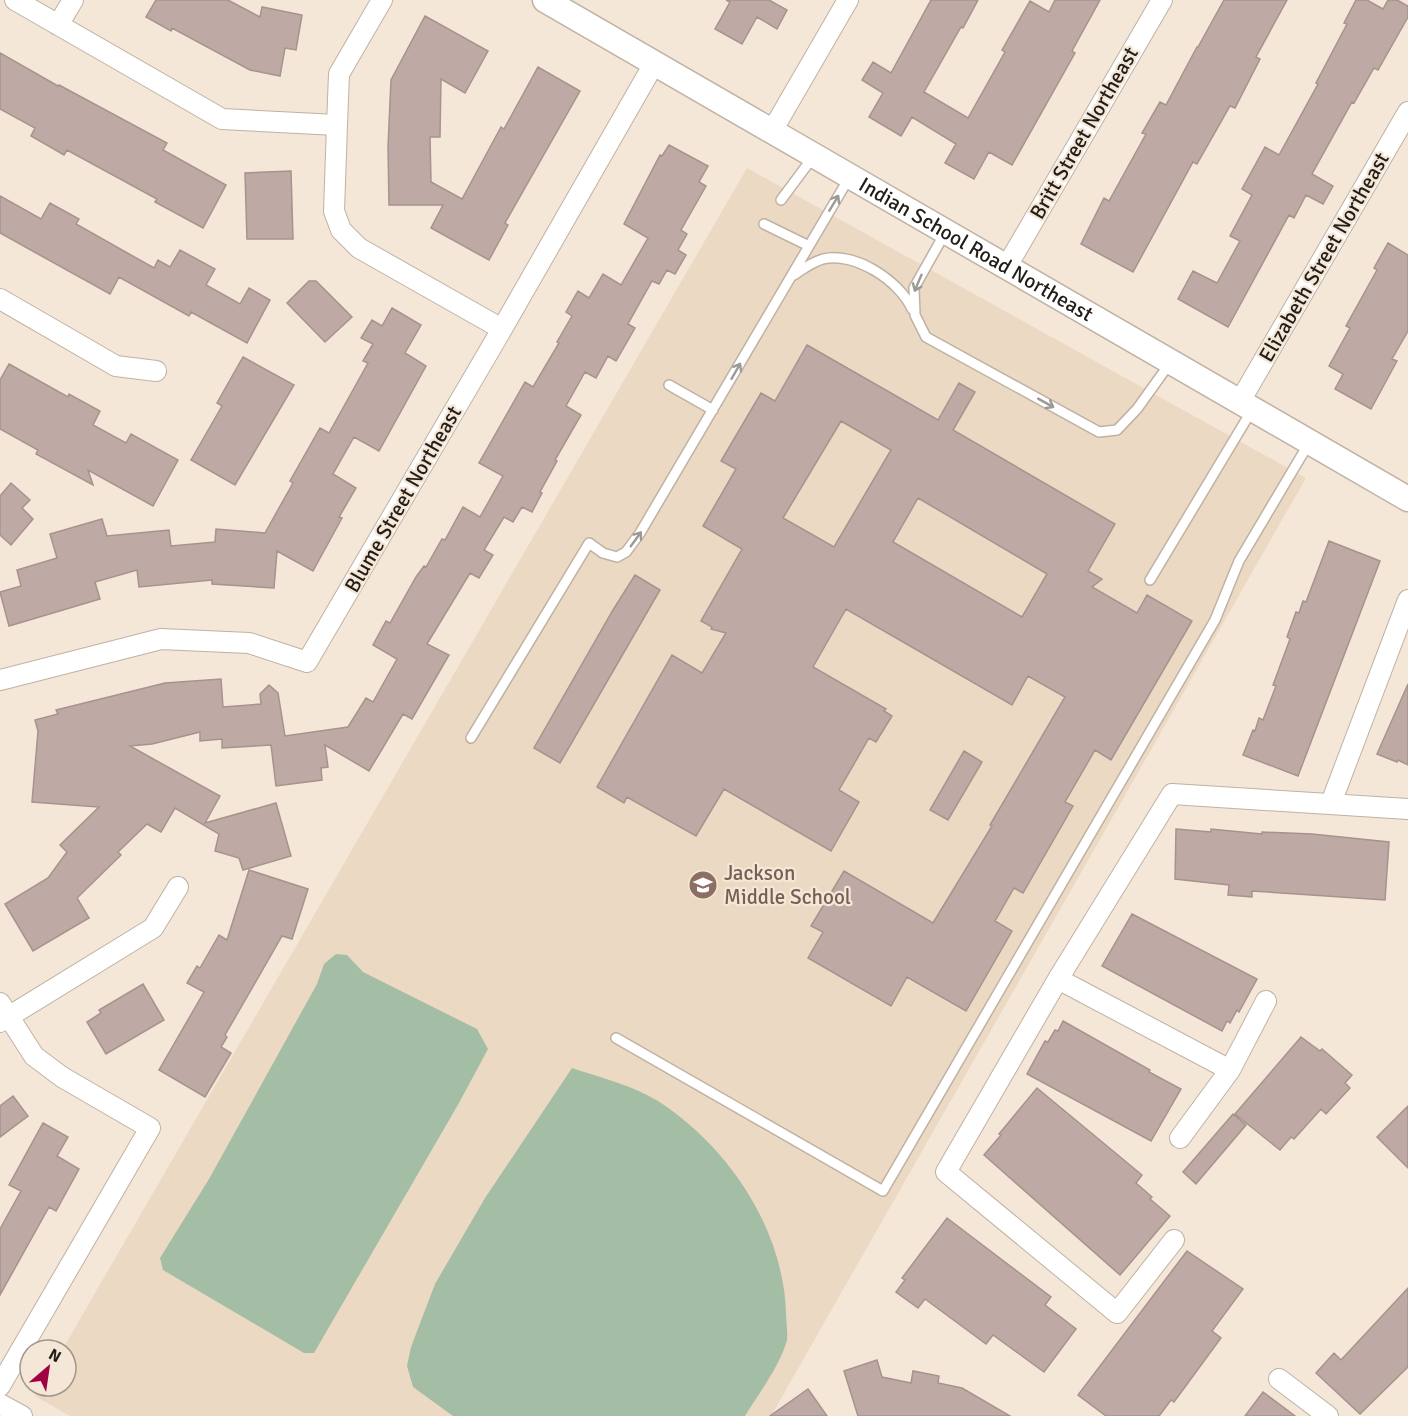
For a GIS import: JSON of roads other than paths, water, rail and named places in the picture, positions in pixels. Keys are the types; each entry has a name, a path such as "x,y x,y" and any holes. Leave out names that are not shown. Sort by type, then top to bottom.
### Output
{"street":[{"path":"15,0 222,120 337,125"},
{"path":"58,25 73,0"},
{"path":"382,0 339,74 334,211 341,230 359,248 502,329"},
{"name":"Indian School Road Northeast","path":"545,0 1408,499"},
{"path":"772,131 849,0"},
{"name":"Britt Street Northeast","path":"1007,266 1162,0"},
{"name":"Blume Street Northeast","path":"0,680 161,639 249,643 307,662 655,62"},
{"name":"Elizabeth Street Northeast","path":"1246,406 1408,112"},
{"path":"0,299 116,366 156,371"},
{"path":"1331,803 1408,600"},
{"path":"1174,1240 1117,1313 946,1172 1058,979 1172,794 1408,809"},
{"path":"0,1386 150,1128 62,1077 34,1056 3,1014 153,928 178,887"},
{"path":"1058,979 1230,1070"},
{"path":"1180,1138 1230,1070 1266,1001"},
{"path":"1279,1379 1328,1416"},
{"path":"0,1404 22,1416"}],"lane":[{"path":"782,200 814,155"},
{"path":"471,738 589,543 603,553 617,557 626,552 640,533 850,176"},
{"path":"764,224 809,246"},
{"path":"915,315 914,288 946,231"},
{"path":"792,276 811,264 824,259 838,258 852,261 877,272 897,286 908,298 926,337 1099,432 1117,430 1137,409 1171,362"},
{"path":"669,385 713,410"},
{"path":"1150,580 1246,406"},
{"path":"616,1038 883,1191 1215,620 1239,561 1309,443"}],"place":[{"name":"Jackson Middle School","path":"703,885"}]}
